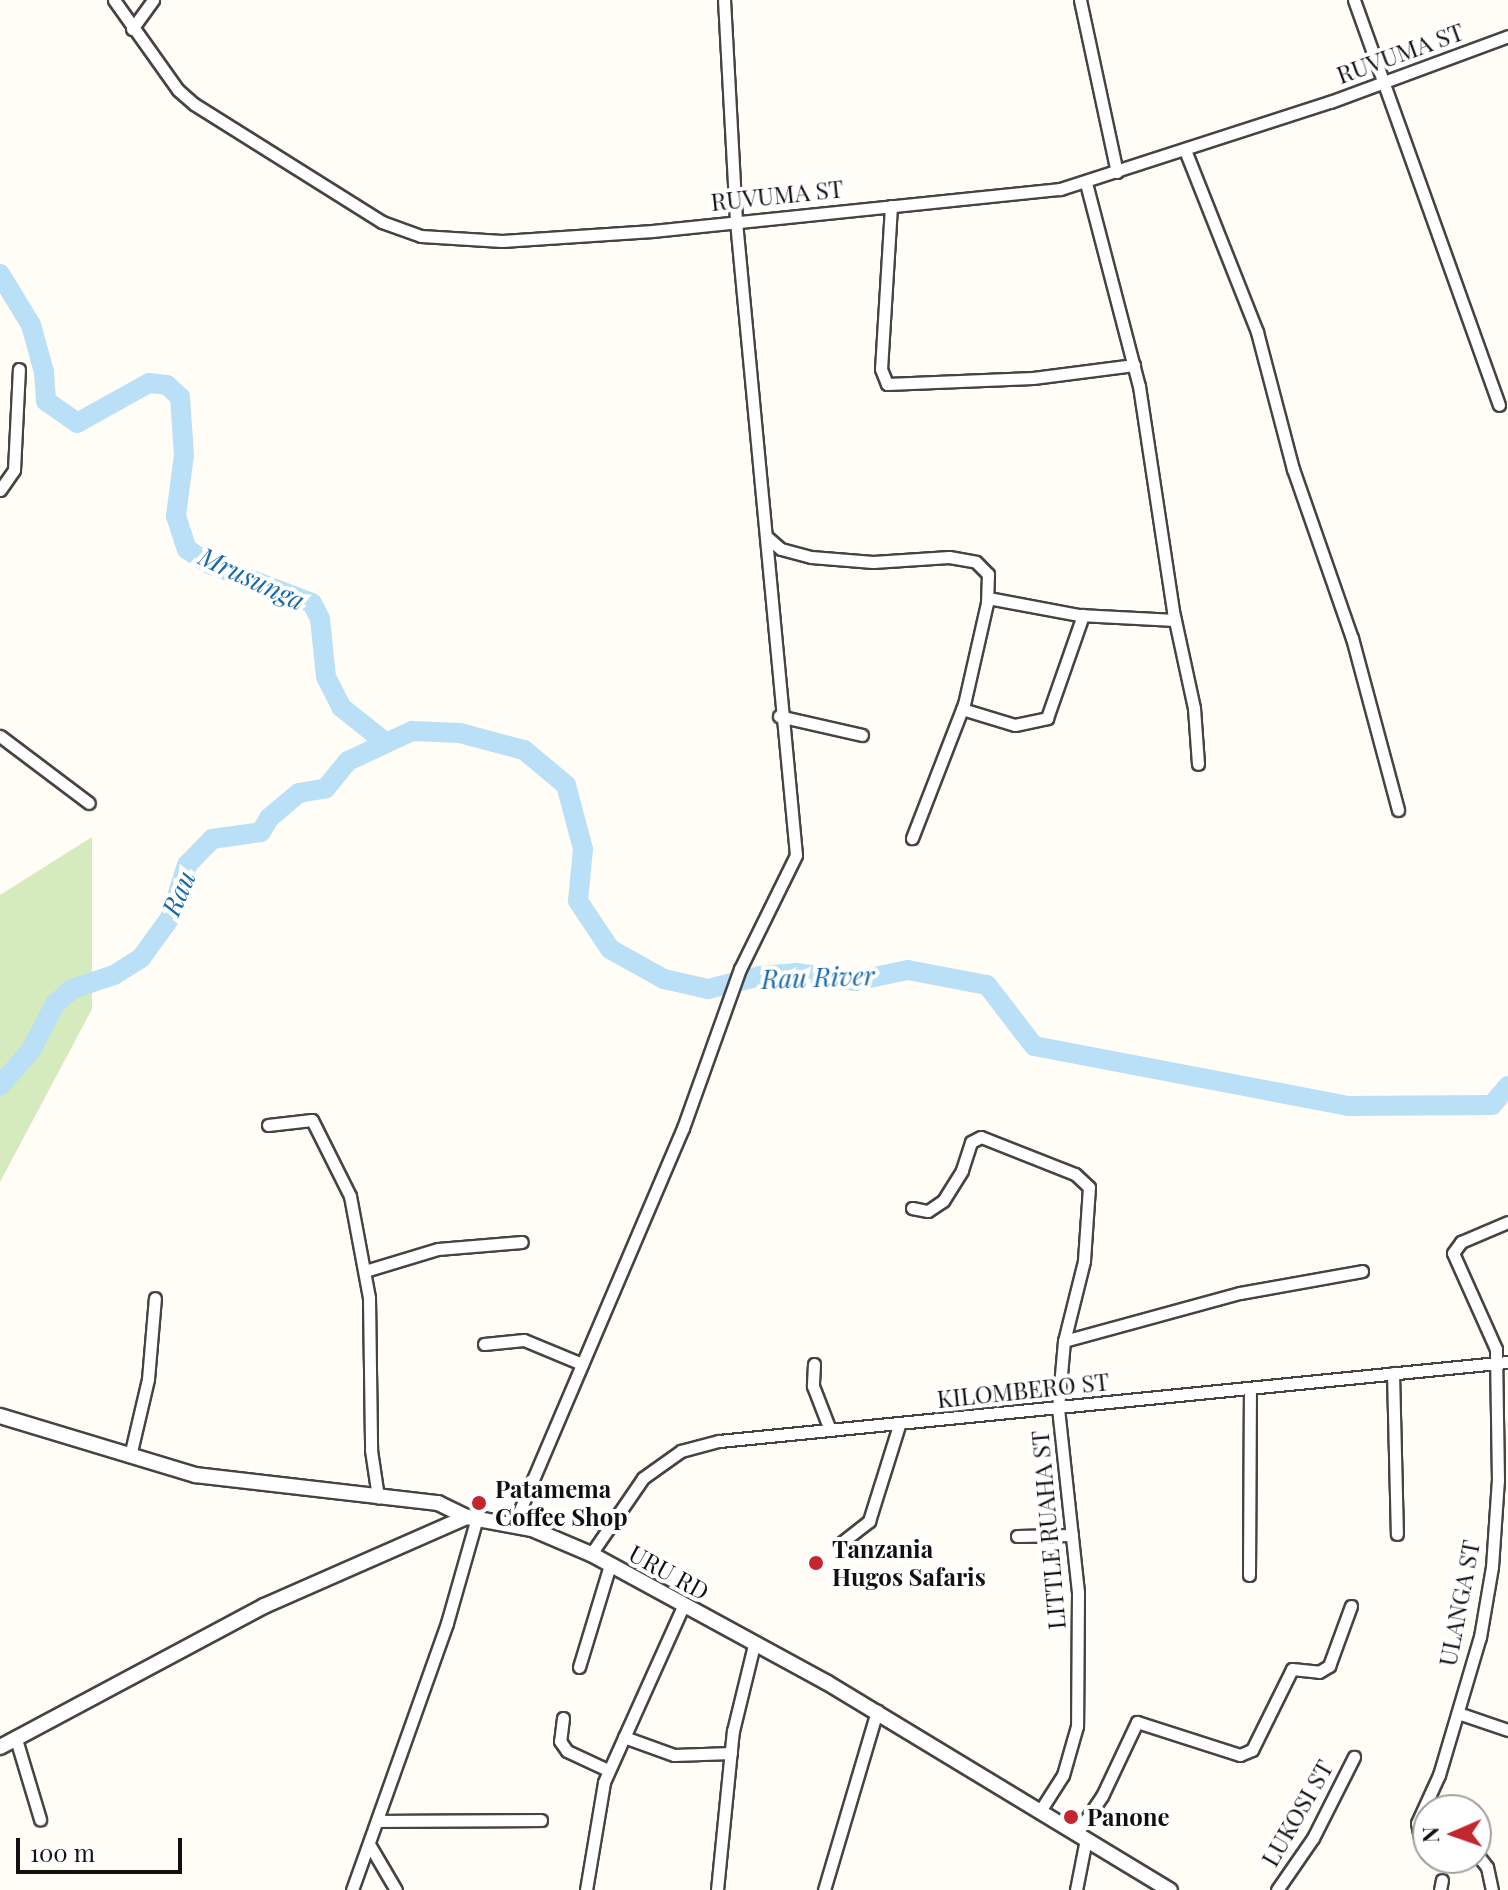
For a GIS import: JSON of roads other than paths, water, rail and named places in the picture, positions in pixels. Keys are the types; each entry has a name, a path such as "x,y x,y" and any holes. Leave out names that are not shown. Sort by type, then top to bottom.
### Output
{"street":[{"name":"RUVUMA ST","path":"114,0 132,29 194,104 382,222 409,233 516,240 988,199 1086,183 1383,84 1508,36"},
{"path":"132,29 153,0"},
{"path":"514,1524 683,1128 740,969 796,855 779,716 767,537 736,221 724,0"},
{"path":"1080,0 1117,172"},
{"path":"1354,0 1383,84 1408,138 1499,405"},
{"path":"1185,150 1257,332 1293,469 1352,638 1398,810"},
{"path":"1086,183 1134,365 1175,620 1194,708 1198,764"},
{"path":"891,206 881,369 885,383 1033,378 1134,365"},
{"path":"0,490 14,470 19,369"},
{"path":"767,537 781,549 811,557 873,562 963,558 988,574 988,598 962,709 912,838"},
{"path":"988,598 1083,615 1175,620"},
{"path":"962,709 1015,725 1047,718 1083,615"},
{"path":"779,716 862,735"},
{"path":"0,736 89,803"},
{"path":"268,1125 305,1118 316,1125 350,1196 365,1271 371,1324 371,1450 378,1497"},
{"name":"LITTLE RUAHA ST","path":"912,1208 928,1211 943,1201 962,1170 971,1142 981,1137 1087,1182 1090,1204 1084,1261 1064,1341 1058,1408 1081,1650 1077,1726 1063,1775 1040,1811"},
{"name":"ULANGA ST","path":"1431,1794 1480,1637 1492,1567 1498,1480 1502,1362 1494,1338 1453,1253 1461,1242 1508,1222"},
{"path":"365,1271 438,1249 522,1242"},
{"path":"1064,1341 1240,1293 1362,1271"},
{"path":"130,1456 148,1379 155,1298"},
{"path":"484,1344 524,1340 582,1364"},
{"name":"KILOMBERO ST","path":"591,1554 643,1478 674,1455 719,1441 1502,1362"},
{"path":"814,1364 813,1386 830,1430"},
{"path":"1393,1373 1397,1534"},
{"path":"1249,1575 1250,1388"},
{"name":"URU RD","path":"0,1416 195,1475 438,1503 472,1517 514,1524 591,1554 877,1711 1170,1890"},
{"path":"841,1543 869,1521 876,1509 899,1425"},
{"path":"0,1747 291,1593 472,1517"},
{"path":"352,1890 447,1623 472,1517"},
{"path":"1017,1536 1072,1535"},
{"path":"579,1667 610,1565"},
{"path":"586,1890 608,1770 684,1604"},
{"path":"1076,1890 1082,1836 1137,1722 1240,1755 1252,1750 1292,1669 1319,1672 1329,1666 1351,1606"},
{"path":"717,1890 731,1753 754,1645"},
{"path":"824,1890 877,1711"},
{"path":"1458,1713 1508,1730"},
{"path":"563,1718 563,1747 608,1770"},
{"path":"624,1737 674,1755 731,1753"},
{"path":"16,1739 40,1819"},
{"name":"LUKOSI ST","path":"1277,1890 1313,1838 1354,1757"},
{"path":"377,1821 541,1820"},
{"path":"369,1844 396,1890"}],"waterway":[{"name":"Mrusunga","path":"0,274 31,325 44,372 46,401 77,423 149,383 167,385 180,397 184,455 176,516 187,549 207,563 312,603 320,619 326,677 341,707 385,742"},
{"name":"Rau River","path":"0,1086 31,1050 55,1004 72,989 114,975 141,958 170,918 187,865 212,839 261,832 269,818 299,793 326,788 348,761 412,731 460,733 524,750 566,785 583,849 578,901 610,949 664,979 708,989 760,976 796,973 855,981 908,970 987,985 1034,1046 1348,1106 1492,1105 1508,1086"}],"place":[{"name":"Patamema Coffee Shop","path":"479,1503"},
{"name":"Tanzania Hugos Safaris","path":"816,1563"},
{"name":"Panone","path":"1071,1817"}],"water label":[{"name":"Rau","path":"178,893"}]}
